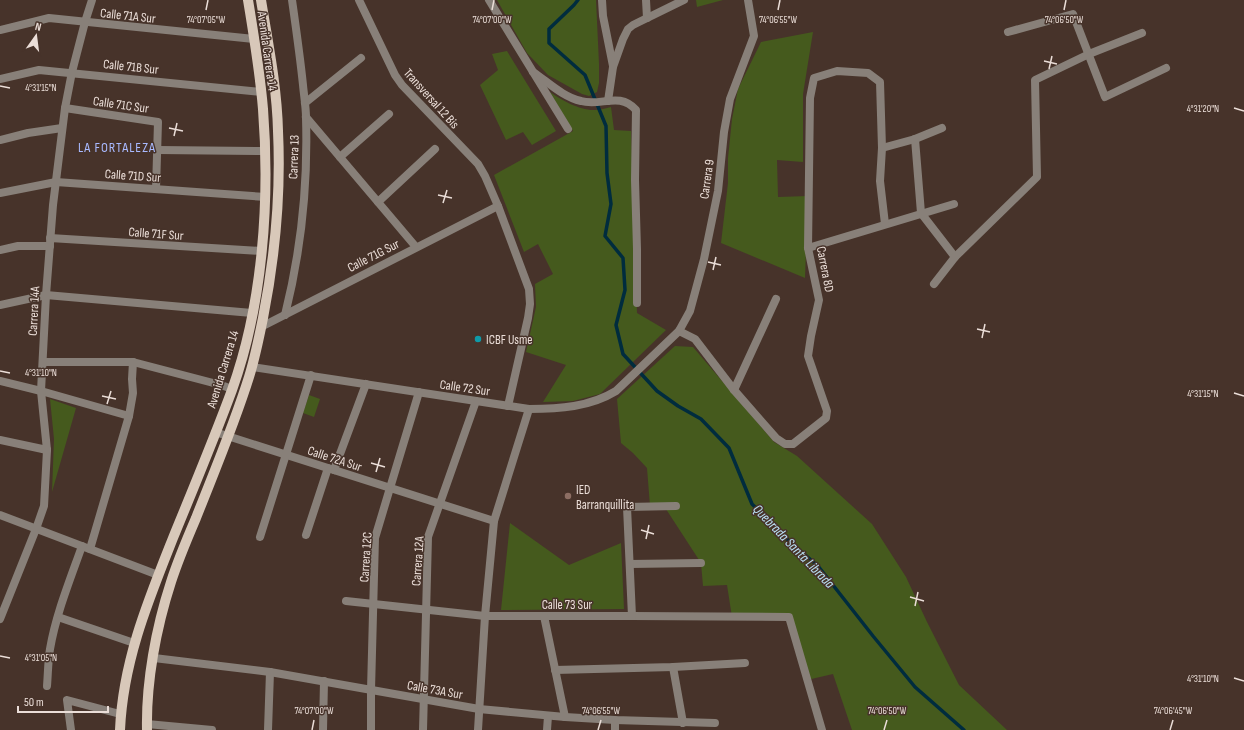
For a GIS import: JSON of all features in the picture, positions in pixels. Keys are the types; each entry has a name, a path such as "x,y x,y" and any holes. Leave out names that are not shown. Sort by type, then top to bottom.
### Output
{"main road":[{"name":"Avenida Carrera 14","path":"120,730 120,714 125,680 134,643 158,575 232,389 245,346 252,313 259,270 266,197 266,151 261,92 248,0"},
{"name":"Avenida Carrera 14","path":"147,727 148,694 163,608 173,575 228,436 252,367 269,284 277,211 279,160 277,110 272,62 261,0"}],"street":[{"name":"Carrera 14A","path":"0,619 44,506 47,450 41,391 50,242 65,108 72,72 92,0"},
{"name":"Carrera 13","path":"285,315 292,286 301,225 305,184 305,102 300,53 292,0"},
{"name":"Transversal 12 Bis","path":"359,0 398,80 409,94 478,164 498,206 529,289 530,304 528,318 508,406"},
{"path":"489,0 568,129"},
{"path":"602,0 603,16 613,67"},
{"path":"646,0 646,18"},
{"path":"606,101 613,67 628,29 646,18 684,0"},
{"name":"Carrera 9","path":"657,353 679,330 690,311 704,259 718,191 724,132 730,99 754,36 748,0"},
{"path":"1008,32 1073,14 1105,97 1166,68"},
{"name":"Calle 71A Sur","path":"0,30 49,18 254,39"},
{"path":"934,284 955,257 1037,177 1036,80 1089,54 1142,33"},
{"path":"305,102 361,58"},
{"name":"Calle 71B Sur","path":"0,79 39,70 72,72 261,92"},
{"name":"Carrera 8D","path":"734,390 776,438 785,444 793,444 826,418 827,415 808,356 819,300 808,248 810,98 814,78 837,71 868,73 880,82 882,148"},
{"path":"533,72 566,96 573,99 588,103 615,100 623,101 630,104 636,110 635,180 637,303"},
{"name":"Calle 71C Sur","path":"65,108 158,122 158,150"},
{"path":"340,157 389,114"},
{"path":"306,117 416,247"},
{"path":"0,140 28,133 62,128"},
{"path":"886,224 880,181 882,148 915,139 942,128"},
{"path":"915,139 921,213 955,257"},
{"path":"378,202 435,149"},
{"path":"156,189 158,150 266,151"},
{"name":"Calle 71D Sur","path":"0,193 56,182 266,197"},
{"path":"808,248 954,204"},
{"name":"Calle 71G Sur","path":"261,327 498,206"},
{"name":"Calle 71F Sur","path":"0,250 50,242 261,252"},
{"path":"0,305 46,294 252,313"},
{"path":"679,330 695,339 734,390 776,299"},
{"name":"Calle 72 Sur","path":"252,367 529,409 582,405 607,397 624,384 657,353"},
{"path":"42,362 133,362 232,389"},
{"path":"47,686 50,650 58,616 86,548 129,416 133,393 133,362"},
{"path":"260,537 311,376"},
{"path":"0,381 129,416"},
{"path":"306,535 366,384"},
{"name":"Carrera 12C","path":"371,730 376,538 420,392"},
{"name":"Carrera 12A","path":"423,730 428,537 476,401"},
{"path":"478,730 485,616 494,521 529,409"},
{"name":"Calle 72A Sur","path":"215,432 494,521"},
{"path":"0,440 47,450"},
{"path":"632,616 627,506 676,506"},
{"path":"0,515 158,575"},
{"path":"630,564 701,563"},
{"name":"Calle 73 Sur","path":"346,601 485,616 789,617 822,730"},
{"path":"58,616 134,643"},
{"path":"544,616 565,717"},
{"name":"Calle 73A Sur","path":"154,658 270,672 479,709 548,716 687,725 715,724"},
{"path":"555,670 673,667 745,663"},
{"path":"673,667 687,725"},
{"path":"268,730 270,672"},
{"path":"323,730 324,681"},
{"path":"71,730 67,700 120,714"},
{"path":"547,730 548,716"},
{"path":"615,730 616,720"},
{"path":"147,727 212,730"}],"green space":[{"path":"497,0 596,0 599,64 599,83 597,92 589,96 582,94 548,75 527,53"},
{"path":"696,0 723,0 697,7"},
{"path":"813,32 803,94 803,162 777,160 778,197 808,196 805,278 721,243 728,183 728,158 732,119 738,89 761,42"},
{"path":"507,51 556,131 532,145 523,132 506,140 480,85 498,70 492,54"},
{"path":"550,92 565,101 584,109 597,110 611,107 614,130 631,131 637,313 666,330 600,394 573,401 543,402 566,365 526,352 536,307 535,284 553,274 538,244 524,252 494,175 573,131"},
{"path":"675,346 693,347 774,442 797,456 872,524 906,577 959,685 1007,730 852,730 833,674 807,680 789,618 732,617 727,585 703,586 701,563 664,506 650,506 647,468 621,443 617,399"},
{"path":"309,395 320,399 314,417 303,413"},
{"path":"50,399 76,408 52,492 54,439"},
{"path":"510,523 569,565 621,543 624,609 501,610"}],"waterway":[{"name":"Quebrada Santa Librada","path":"578,0 549,29 549,43 585,75 606,126 607,173 611,204 605,236 623,258 625,290 616,325 623,354 657,391 678,406 701,419 729,448 752,504 790,542 818,566 915,687 964,730"}],"place":[{"name":"ICBF Usme","path":"478,339"},
{"name":"IED Barranquillita","path":"568,496"}],"district":[{"name":"LA FORTALEZA","path":"117,147"}]}
